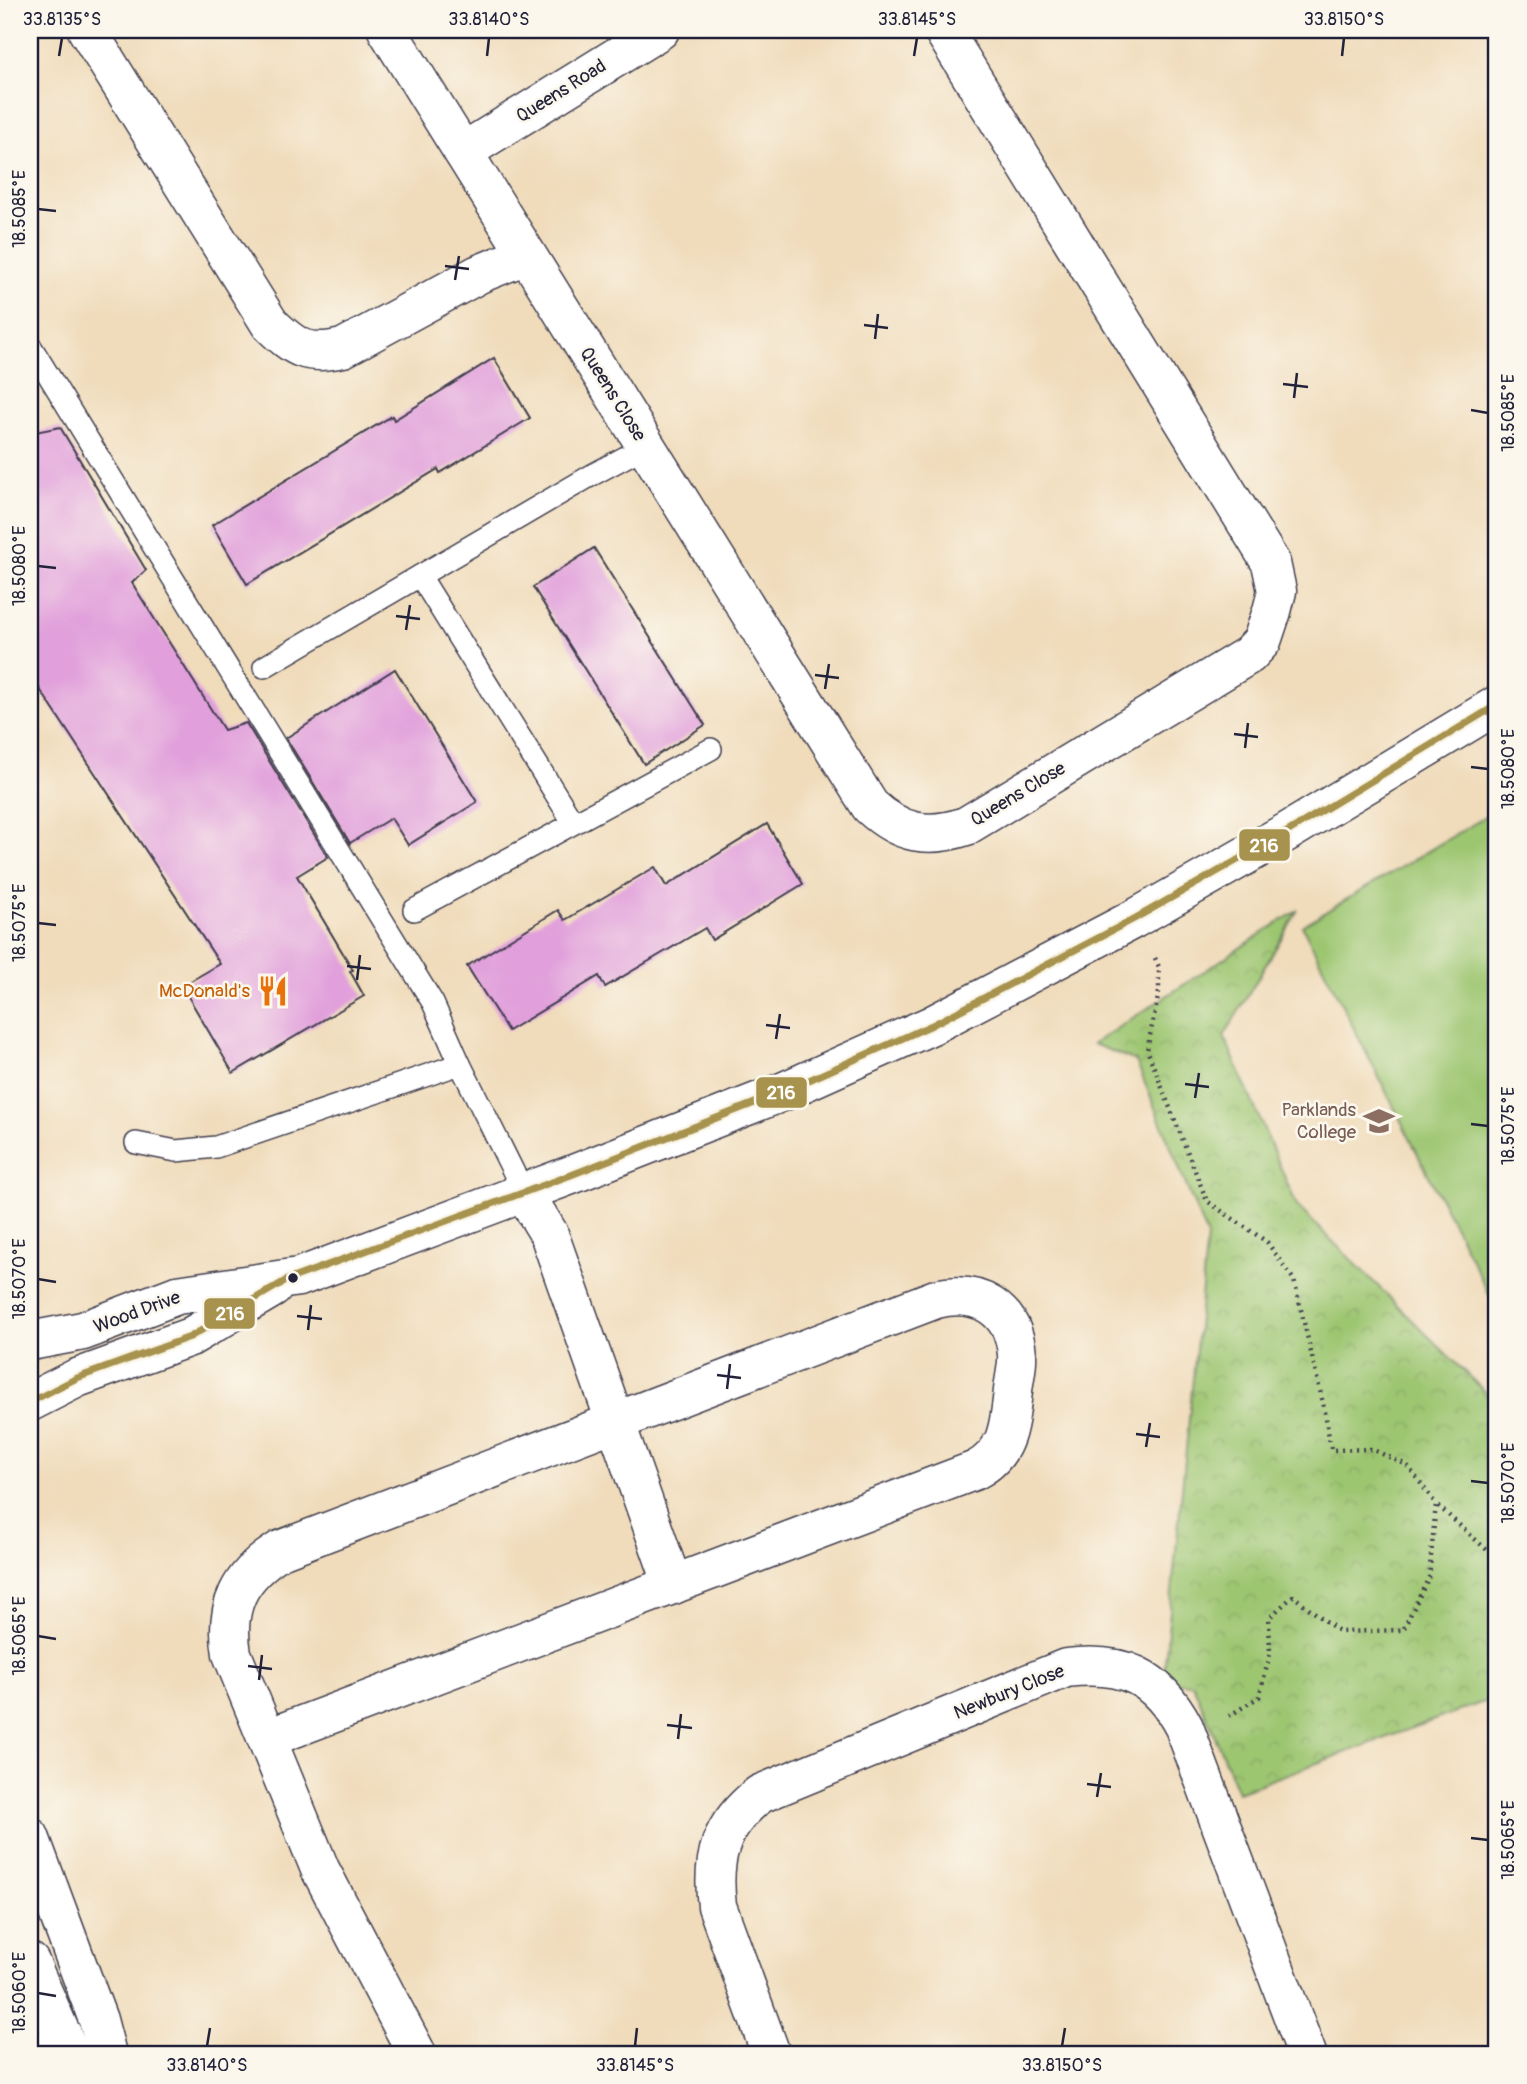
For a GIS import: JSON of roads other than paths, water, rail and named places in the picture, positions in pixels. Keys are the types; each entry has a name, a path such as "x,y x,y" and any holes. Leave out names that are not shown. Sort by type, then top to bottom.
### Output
{"street":[{"path":"87,30 270,324 291,344 308,352 343,348 479,274 526,255"},
{"name":"Queens Close","path":"387,30 870,806 883,819 923,834 945,833 966,826 1249,655 1262,641 1277,591 1270,563 943,30"},
{"name":"Queens Road","path":"463,152 660,30"},
{"name":"Wood Drive","path":"30,1341 83,1331 177,1295 299,1278 524,1194 780,1093 932,1025 1169,899 1287,832 1497,705"},
{"path":"524,1194 549,1234 673,1585"},
{"name":"Wood Drive","path":"30,1402 77,1378 190,1337 286,1280"},
{"path":"268,1738 976,1471 988,1464 1005,1442 1009,1427 1017,1357 1010,1325 1000,1312 987,1302 971,1296 953,1295 936,1299 280,1550 262,1561 247,1576 236,1595 230,1615 232,1654 320,1869 416,2054"},
{"name":"Newbury Close","path":"771,2054 717,1906 715,1861 731,1822 760,1794 1066,1668 1094,1665 1121,1669 1141,1678 1159,1691 1174,1707 1184,1727 1307,2054"},
{"path":"30,1837 103,2037"},
{"path":"30,1962 54,2045"}],"lane":[{"path":"30,345 426,991 524,1194"},
{"path":"264,667 646,446"},
{"path":"420,576 573,822"},
{"path":"414,910 711,749"},
{"path":"136,1143 176,1151 216,1147 460,1064"},
{"path":"54,2045 103,2037"}],"place":[{"name":"McDonald's","path":"273,991"},
{"name":"Parklands College","path":"1379,1121"}]}
